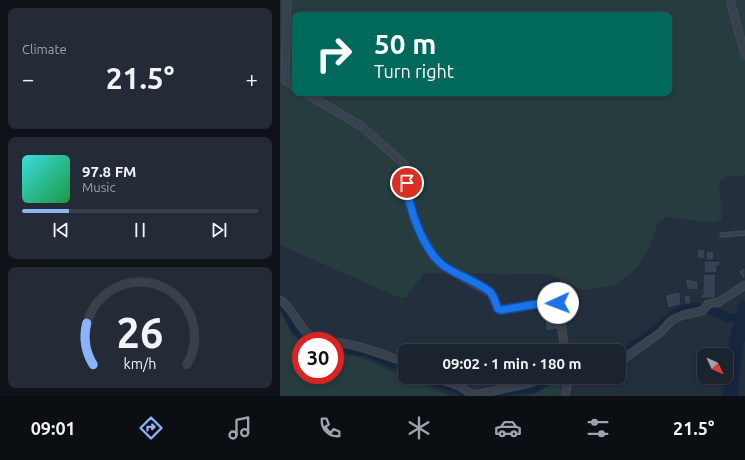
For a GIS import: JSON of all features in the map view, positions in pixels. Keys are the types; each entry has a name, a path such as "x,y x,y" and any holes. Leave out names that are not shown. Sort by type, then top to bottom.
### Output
{"street":[{"path":"287,0 285,80 292,85"},
{"path":"730,0 745,55"},
{"path":"311,96 361,126 404,164 407,194 416,225 435,258 443,266 491,293 498,309 501,310 555,301 558,303 564,344"},
{"path":"626,357 655,336 672,320 683,315 702,310 708,304 719,302 745,285"},
{"path":"280,300 291,310 304,332"},
{"path":"344,343 376,351 398,359"},
{"path":"454,384 472,394 525,384"},
{"path":"565,396 568,384"}],"lane":[{"path":"722,235 745,233"}],"green space":[{"path":"280,0 745,0 745,175 725,177 719,183 722,218 716,223 666,217 658,223 649,249 636,269 614,286 582,290 548,274 424,273 406,297 400,298 280,245"},
{"path":"280,311 292,333 292,384 344,384 344,354 359,357 398,374 398,384 421,384 449,396 280,396"},
{"path":"551,384 562,384 559,396 523,396 535,394"}],"building":[{"path":"697,249 705,249 705,259 697,258"},
{"path":"706,251 714,251 714,260 706,260"},
{"path":"704,261 720,261 720,266 717,266 717,273 704,273"},
{"path":"745,267 745,278 743,279 738,271"},
{"path":"703,274 716,274 715,298 701,298 700,295 703,295"},
{"path":"685,279 698,281 698,290 687,289"},
{"path":"680,292 681,305 668,308 665,295"},
{"path":"684,295 690,295 691,304 685,304"},
{"path":"556,313 558,329 546,331 544,314"}],"waterway":[{"path":"280,304 299,332"},
{"path":"626,350 647,337 678,312 684,309 699,307"},
{"path":"709,309 729,318 743,318"},
{"path":"730,396 736,344 745,309"},
{"path":"344,348 366,352 398,365"},
{"path":"442,384 457,389 467,396"},
{"path":"492,396 519,389 533,389 542,384"}],"route":[{"path":"407,183 407,194 416,225 435,258 443,266 491,293 498,309 501,310 555,301 558,303"}]}
